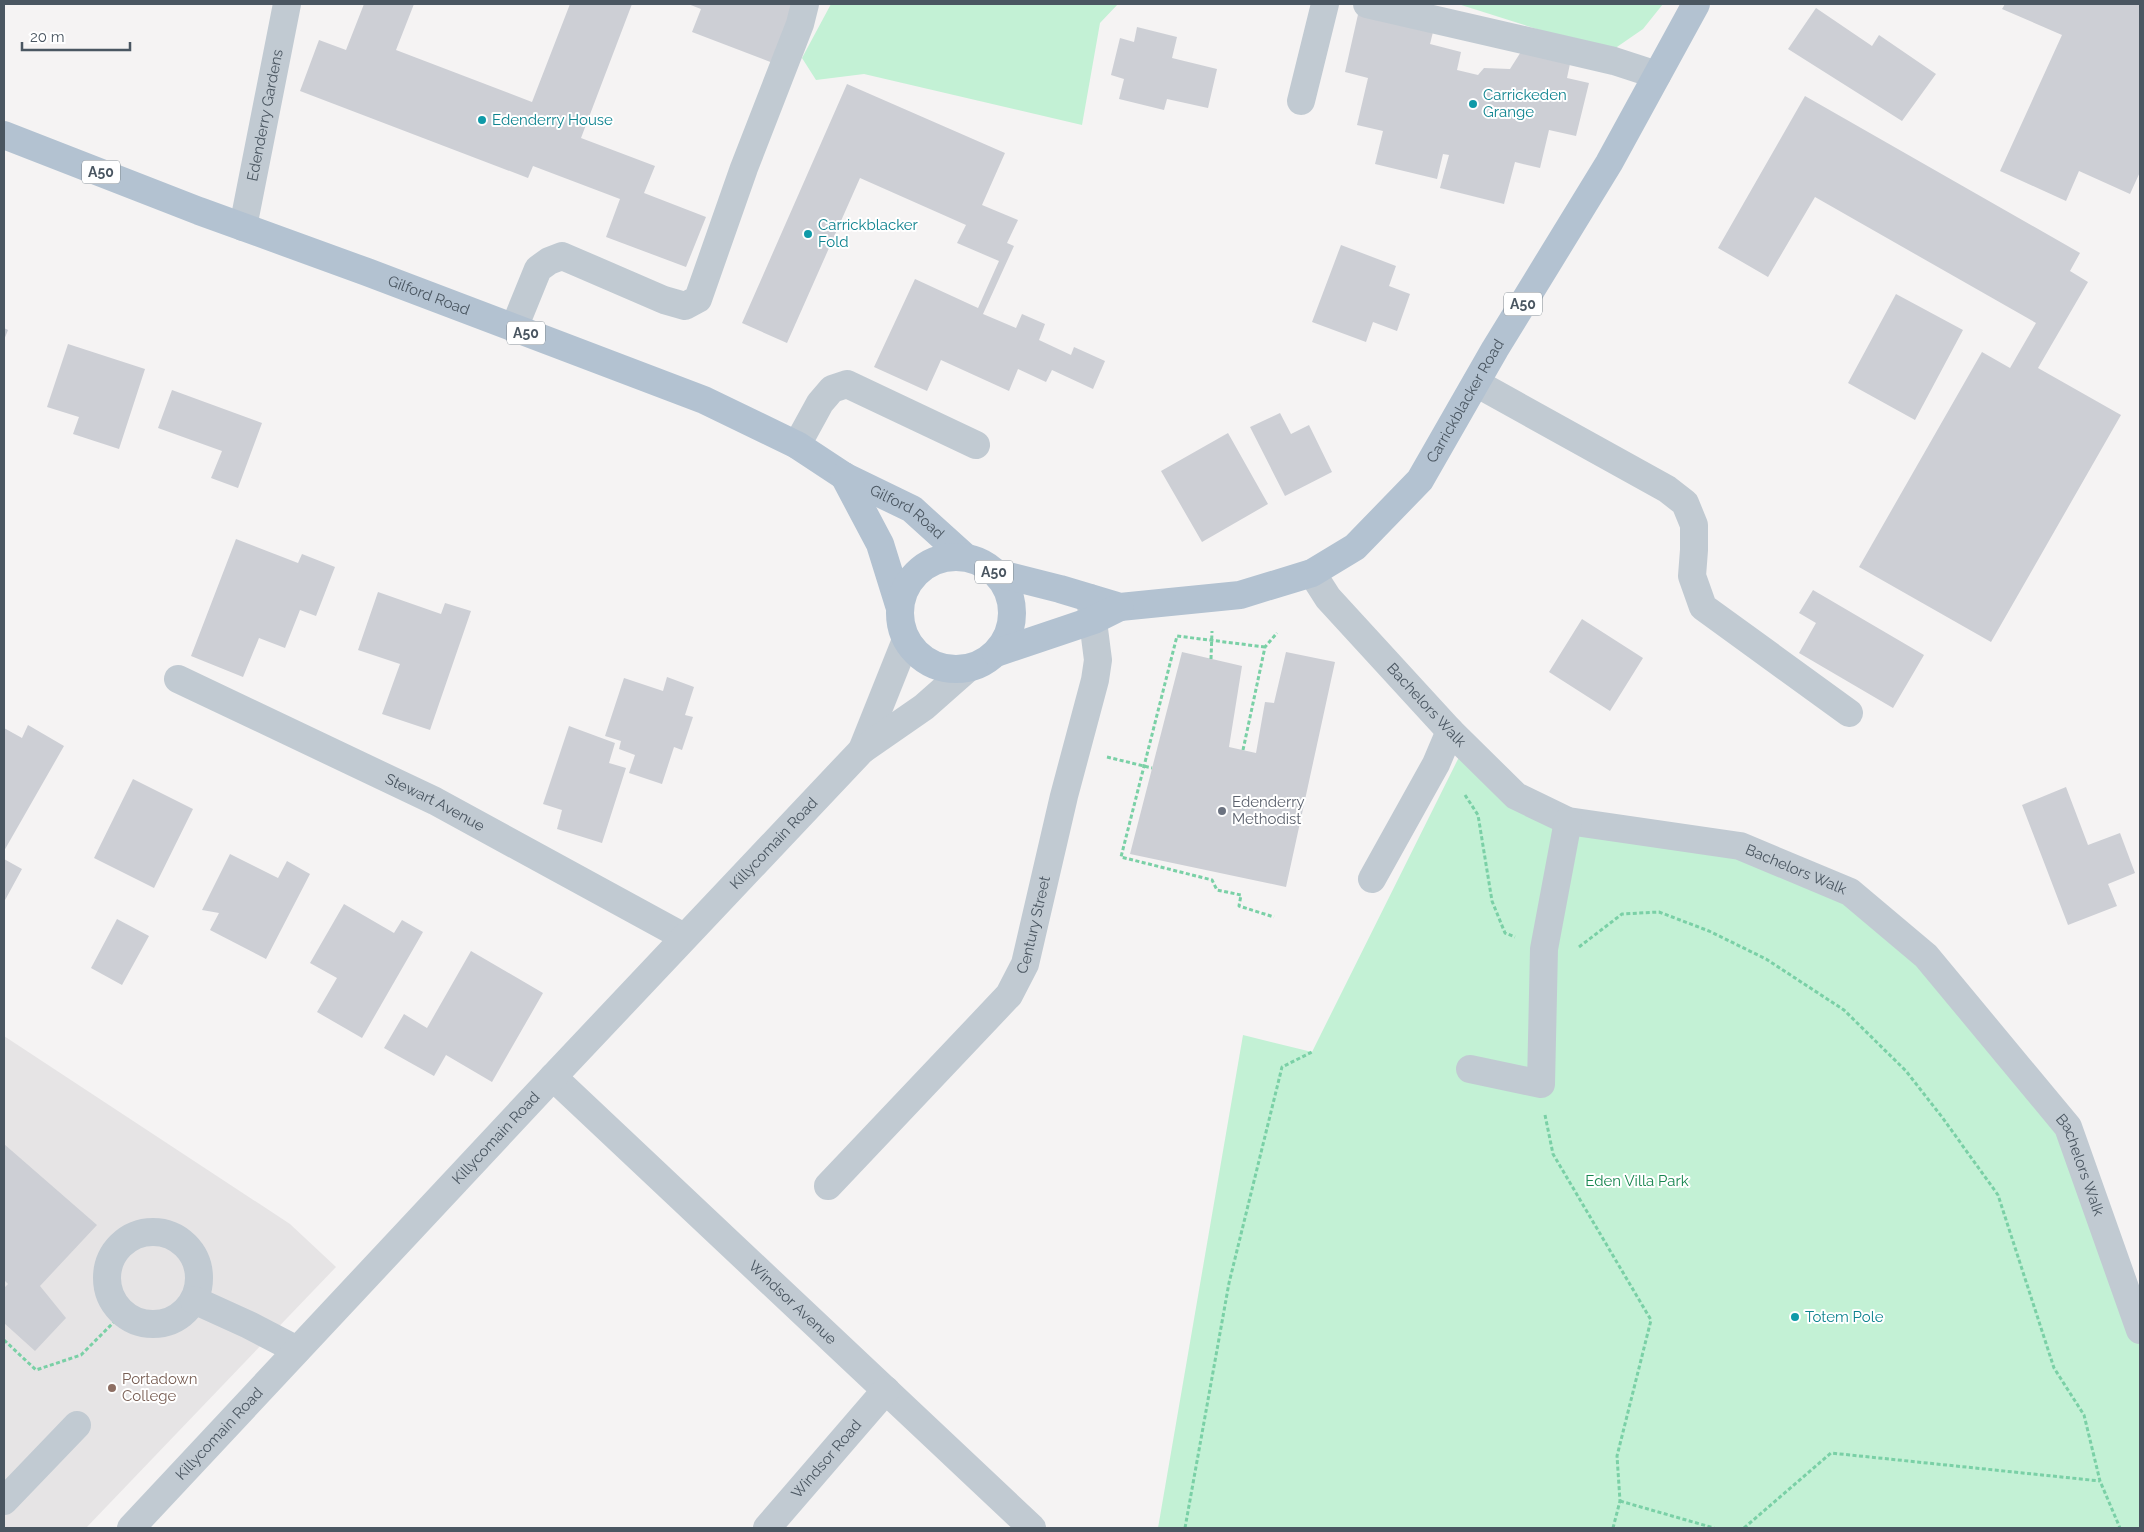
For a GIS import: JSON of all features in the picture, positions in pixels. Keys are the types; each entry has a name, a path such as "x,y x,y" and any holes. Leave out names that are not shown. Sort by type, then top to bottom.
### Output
{"main road":[{"name":"Carrickblacker Road","path":"996,653 1092,609 1240,595 1312,573 1355,547 1420,480 1476,382 1609,163 1696,4"},
{"name":"Gilford Road","path":"4,135 704,400 796,445 844,476 912,509 965,557"},
{"name":"Gilford Road","path":"844,476 880,544 899,605"},
{"name":"A50","path":"946,557 965,557 983,562 997,574 1008,589 1012,607 1012,624 1006,639 996,653 982,663 966,669 949,669 931,664 917,654 906,640 900,623 899,605 905,588 914,573 929,563 946,557"},
{"name":"A50","path":"997,574 1092,609"}],"street":[{"name":"Edenderry Gardens","path":"243,227 287,4"},
{"path":"514,328 538,269 549,261 562,256 664,300 685,306 698,299 744,168 768,111 800,24 805,4"},
{"path":"1301,101 1325,4"},
{"path":"1367,4 1614,61 1657,76"},
{"path":"1476,382 1659,484 1685,503 1694,525 1692,576 1703,607 1849,713"},
{"path":"796,445 820,404 832,389 847,384 976,444"},
{"name":"Bachelors Walk","path":"1312,573 1328,598 1450,731 1516,796 1568,821 1740,846 1850,892 1926,956 2068,1127 2140,1330"},
{"name":"Century Street","path":"828,1186 1009,995 1025,964 1064,796 1095,680 1098,660 1092,609"},
{"name":"Killycomain Road","path":"862,750 906,640"},
{"name":"Killycomain Road","path":"131,1528 684,937 862,750 924,707 966,669"},
{"name":"Stewart Avenue","path":"178,679 435,801 684,937"},
{"path":"1372,879 1440,756 1450,731"},
{"path":"1470,1069 1541,1084 1544,949 1568,821"},
{"name":"Windsor Avenue","path":"553,1077 1032,1528"},
{"path":"155,1232 170,1235 184,1244 194,1256 199,1270 199,1286 194,1300 185,1312 172,1320 158,1324 143,1324 123,1313 110,1295 107,1280 109,1266 115,1252 126,1241 140,1234 155,1232"},
{"path":"194,1300 249,1325 297,1350"},
{"name":"Windsor Road","path":"767,1528 886,1390"},
{"path":"4,1501 77,1425"}],"path":[{"path":"1211,659 1212,628"},
{"path":"1243,750 1265,647 1277,633"},
{"path":"1265,647 1178,636 1121,857 1212,880 1217,890 1241,895 1239,906 1274,917"},
{"path":"1100,755 1152,768"},
{"path":"1440,756 1478,815 1492,901 1504,933 1544,949 1572,952 1622,914 1659,912 1709,931 1766,959 1844,1010 1906,1071 1942,1117 1998,1195 2054,1368 2084,1415 2100,1482 2120,1528"},
{"path":"1185,1528 1229,1284 1282,1067 1312,1052"},
{"path":"1541,1084 1541,1097 1553,1154 1651,1320 1617,1456 1620,1501 1613,1528"},
{"path":"4,1340 36,1370 81,1355 123,1313"},
{"path":"1744,1528 1831,1452 2100,1482"},
{"path":"1620,1501 1714,1528"}],"shaded area":[{"name":"Portadown College","path":"4,1036 290,1224 336,1267 86,1528 4,1528"}],"green space":[{"path":"831,4 1118,4 1100,23 1082,125 864,74 816,80 802,58"},
{"path":"1458,4 1663,4 1643,29 1614,49 1578,42"},
{"name":"Eden Villa Park","path":"1465,745 1516,796 1740,846 1850,892 2068,1127 2140,1330 2140,1528 1158,1528 1243,1035 1312,1052"}],"building":[{"name":"Edenderry House","path":"364,4 414,4 396,50 532,102 570,4 632,4 581,138 655,166 644,193 706,217 686,267 606,237 620,199 533,166 528,178 300,91 319,40 346,50"},
{"path":"688,4 795,4 773,63 692,32 701,9"},
{"path":"2005,4 2140,4 2140,172 2130,194 2079,171 2066,201 2000,171 2062,35 2002,9"},
{"path":"1816,8 1872,46 1879,35 1936,74 1902,121 1788,49"},
{"name":"Carrickeden Grange","path":"1359,10 1434,28 1430,44 1461,52 1457,70 1478,75 1484,68 1510,69 1524,47 1571,59 1567,78 1589,83 1576,136 1549,130 1540,168 1515,162 1504,204 1440,188 1449,155 1443,154 1437,179 1375,164 1383,131 1357,125 1368,78 1345,72"},
{"path":"1137,27 1177,37 1172,58 1217,69 1208,108 1167,99 1164,110 1119,99 1124,79 1111,75 1120,38 1134,42"},
{"name":"Carrickblacker Fold","path":"847,84 1005,153 982,205 1018,220 1007,243 1014,246 983,314 1016,328 1022,314 1045,324 1039,340 1071,355 1074,347 1105,361 1093,389 1052,370 1046,382 1018,369 1009,391 941,360 927,391 874,367 915,279 978,308 999,261 957,243 966,225 860,178 787,343 742,323"},
{"path":"1805,96 2080,253 2070,271 2088,282 2038,368 2121,415 1991,642 1859,567 1982,352 2010,368 2036,323 1815,197 1768,277 1718,248"},
{"path":"1341,245 1396,266 1389,286 1410,294 1397,331 1373,322 1366,342 1312,322"},
{"path":"1896,294 1963,330 1915,420 1848,383"},
{"path":"4,328 8,330 4,340"},
{"path":"68,344 145,369 119,449 73,434 79,417 47,407"},
{"path":"172,390 262,423 238,488 211,478 222,451 158,428"},
{"path":"1280,413 1291,434 1309,425 1332,472 1285,496 1250,427"},
{"path":"1228,433 1268,504 1202,542 1161,471"},
{"path":"236,539 298,563 302,554 335,567 316,616 300,610 285,648 259,638 243,677 191,656"},
{"path":"1813,590 1924,655 1893,708 1799,653 1816,623 1799,613"},
{"path":"378,592 441,614 445,603 471,611 430,730 382,714 400,664 358,650"},
{"path":"1582,619 1643,658 1610,711 1549,672"},
{"name":"Edenderry Methodist","path":"1182,652 1242,666 1229,747 1256,753 1265,702 1274,703 1286,652 1335,662 1286,887 1130,854"},
{"path":"667,677 694,687 685,715 693,717 682,750 674,747 662,784 629,773 635,755 619,749 621,741 605,736 624,678 663,691"},
{"path":"28,725 64,746 4,851 4,728 22,738"},
{"path":"569,726 615,743 609,763 626,768 602,843 557,829 562,810 543,804"},
{"path":"133,779 193,809 154,888 94,858"},
{"path":"2066,787 2088,845 2120,833 2135,873 2108,884 2117,906 2068,925 2022,805"},
{"path":"230,854 278,878 287,861 310,874 266,959 210,930 219,913 202,910"},
{"path":"4,859 22,869 4,902"},
{"path":"344,904 394,933 402,920 423,932 362,1038 317,1012 337,978 310,963"},
{"path":"117,919 149,936 122,985 91,968"},
{"path":"471,951 543,993 492,1082 446,1055 434,1076 384,1048 404,1014 427,1028"},
{"path":"4,1144 97,1225 40,1286 66,1318 35,1351 4,1323 4,1288 8,1284 4,1280"}],"place":[{"name":"Carrickeden Grange","path":"1473,104"},
{"name":"Edenderry House","path":"482,120"},
{"name":"Carrickblacker Fold","path":"808,234"},
{"name":"Edenderry Methodist","path":"1222,811"},
{"name":"Totem Pole","path":"1795,1317"},
{"name":"Portadown College","path":"112,1388"}]}
